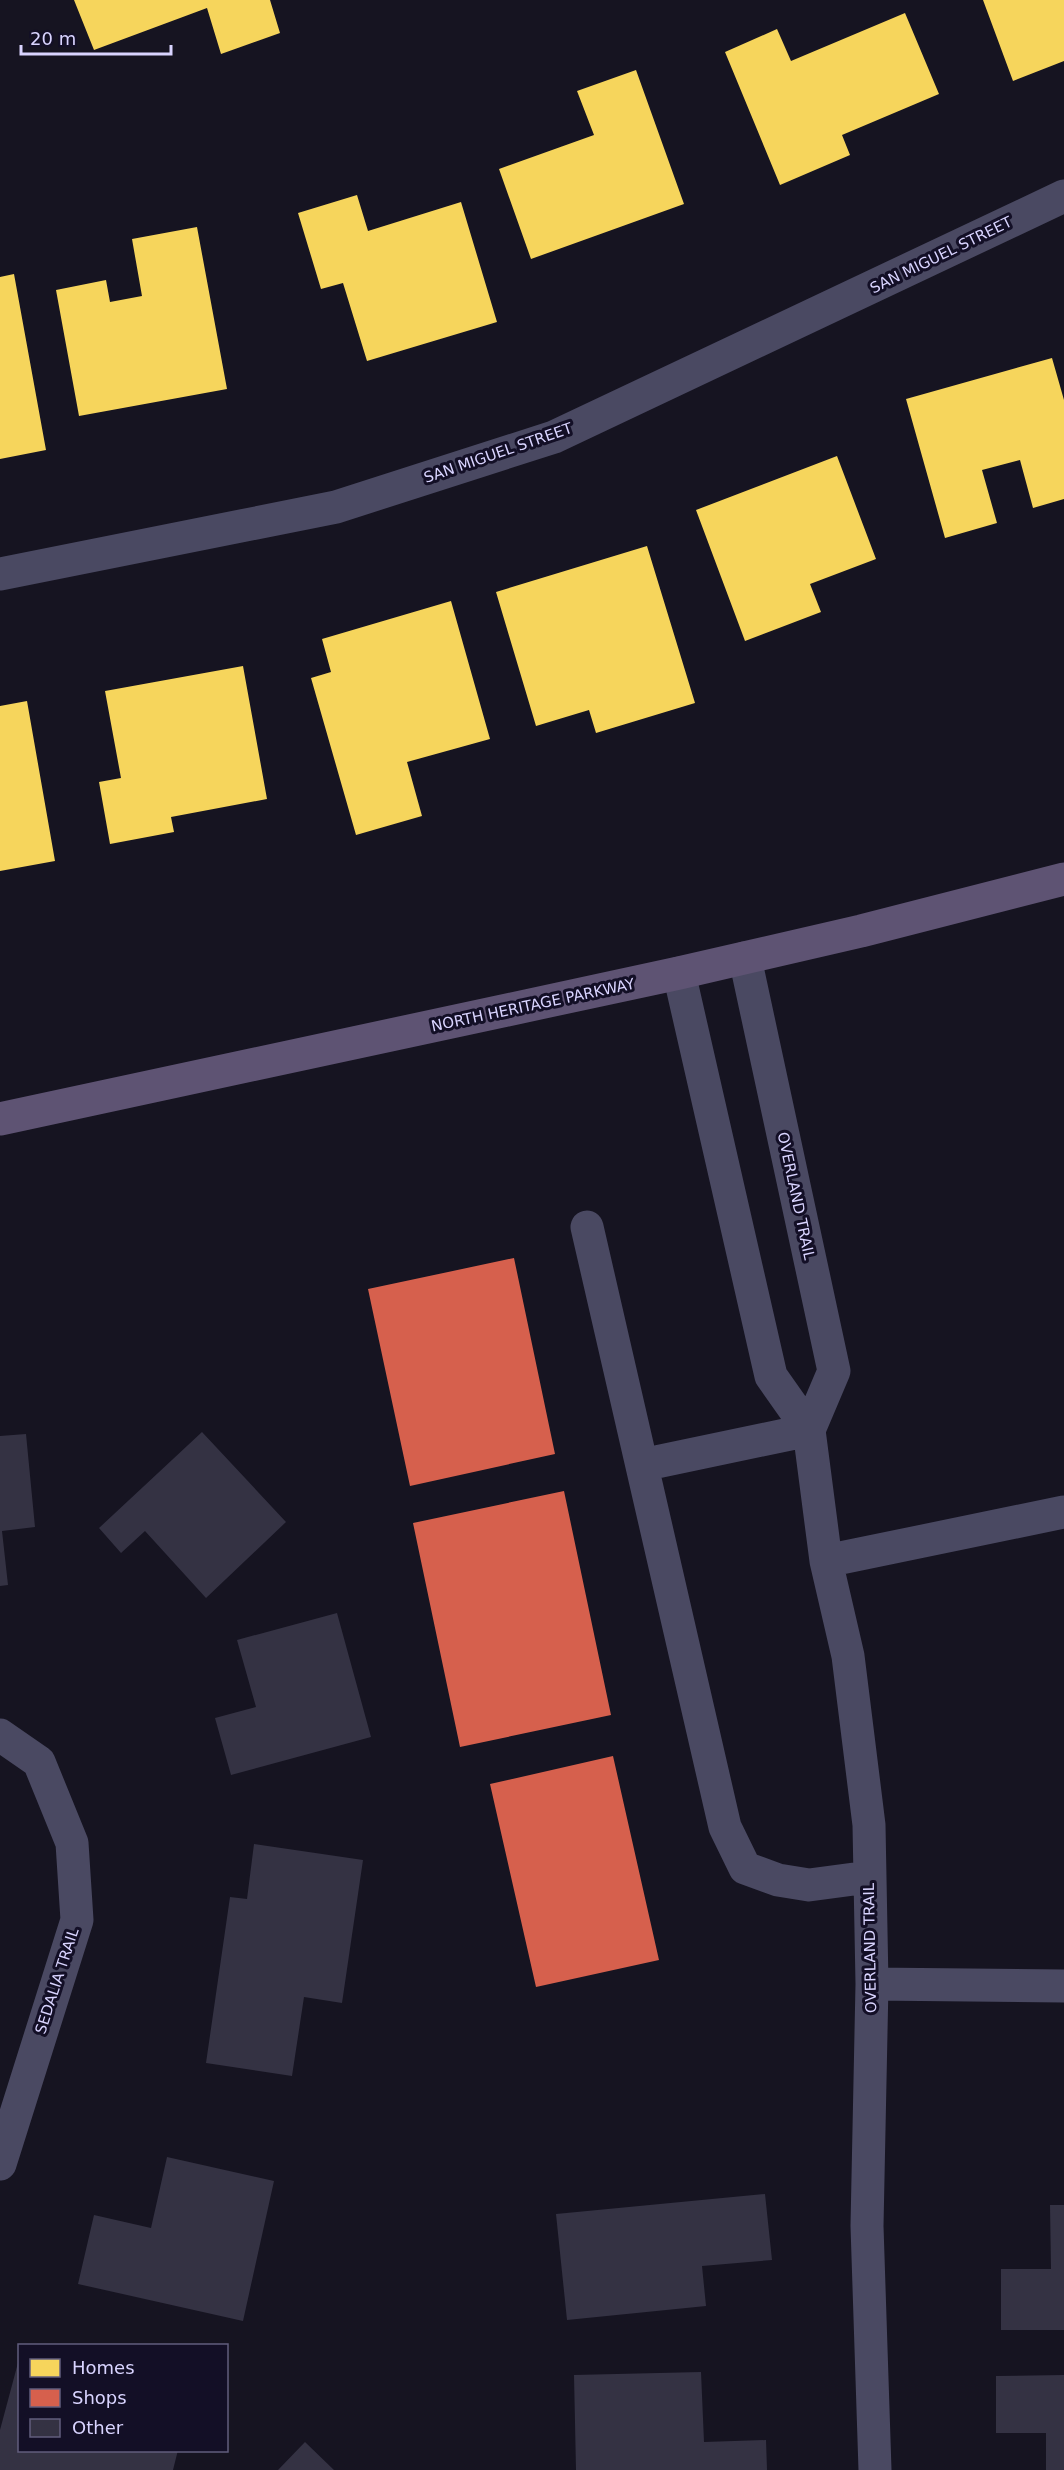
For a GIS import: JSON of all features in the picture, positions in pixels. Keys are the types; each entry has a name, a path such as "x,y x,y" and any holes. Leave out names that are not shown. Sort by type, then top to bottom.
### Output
{"main road":[{"name":"NORTH HERITAGE PARKWAY","path":"0,1119 679,973 1064,879"}],"street":[{"name":"SAN MIGUEL STREET","path":"0,574 336,507 554,436 1064,196"},
{"name":"OVERLAND TRAIL","path":"745,958 834,1371 809,1430"},
{"name":"OVERLAND TRAIL","path":"679,973 771,1376 809,1430 826,1561 848,1656 869,1825 872,1984 867,2226 875,2470"},
{"path":"587,1227 724,1827 745,1868 778,1880 809,1885 869,1877"},
{"path":"642,1465 809,1430"},
{"path":"826,1561 1064,1512"},
{"name":"SEDALIA TRAIL","path":"0,1735 39,1762 72,1843 76,1920 0,2164"},
{"path":"872,1984 1064,1986"}],"building: Homes":[{"path":"74,0 270,0 280,33 221,54 207,8 94,50"},
{"path":"983,0 1064,0 1064,61 1013,81"},
{"path":"905,13 939,94 842,135 850,155 780,185 725,52 777,29 791,61"},
{"path":"636,70 684,204 531,259 499,169 594,135 577,91"},
{"path":"357,195 368,231 461,202 497,322 367,361 343,283 321,289 298,213"},
{"path":"197,227 227,389 79,416 56,290 106,280 110,302 142,296 132,239"},
{"path":"14,274 46,450 0,459 0,277"},
{"path":"1052,358 1064,400 1064,499 1033,508 1020,460 982,470 997,523 945,538 906,399"},
{"path":"837,456 876,559 810,584 821,612 745,641 696,510"},
{"path":"647,546 695,703 596,733 589,710 536,726 496,592"},
{"path":"451,601 490,739 407,762 422,816 356,835 311,678 331,672 322,639"},
{"path":"243,666 267,799 171,817 174,832 110,844 99,782 121,778 105,691"},
{"path":"27,701 55,861 0,871 0,706"}],"building: Shops":[{"path":"514,1258 555,1454 410,1486 368,1289"},
{"path":"564,1491 611,1715 460,1747 413,1523"},
{"path":"613,1756 659,1960 536,1987 490,1784"}],"building: Other":[{"path":"202,1432 286,1522 206,1598 145,1531 121,1553 99,1528"},
{"path":"26,1434 35,1527 2,1531 8,1585 0,1586 0,1436"},
{"path":"337,1613 371,1737 231,1775 215,1718 256,1707 237,1640"},
{"path":"254,1844 363,1860 342,2003 304,1997 292,2076 206,2063 230,1897 247,1899"},
{"path":"167,2157 274,2181 243,2321 78,2284 94,2215 151,2228"},
{"path":"765,2194 772,2260 702,2266 706,2306 567,2320 556,2214"},
{"path":"1050,2205 1064,2205 1064,2330 1001,2330 1001,2269 1051,2269"},
{"path":"18,2363 18,2452 178,2452 173,2470 0,2470 0,2430"},
{"path":"701,2372 704,2442 766,2440 767,2470 576,2470 574,2375"},
{"path":"1064,2375 1064,2470 1046,2470 1046,2433 996,2433 996,2376"},
{"path":"305,2442 334,2470 278,2470"}]}
